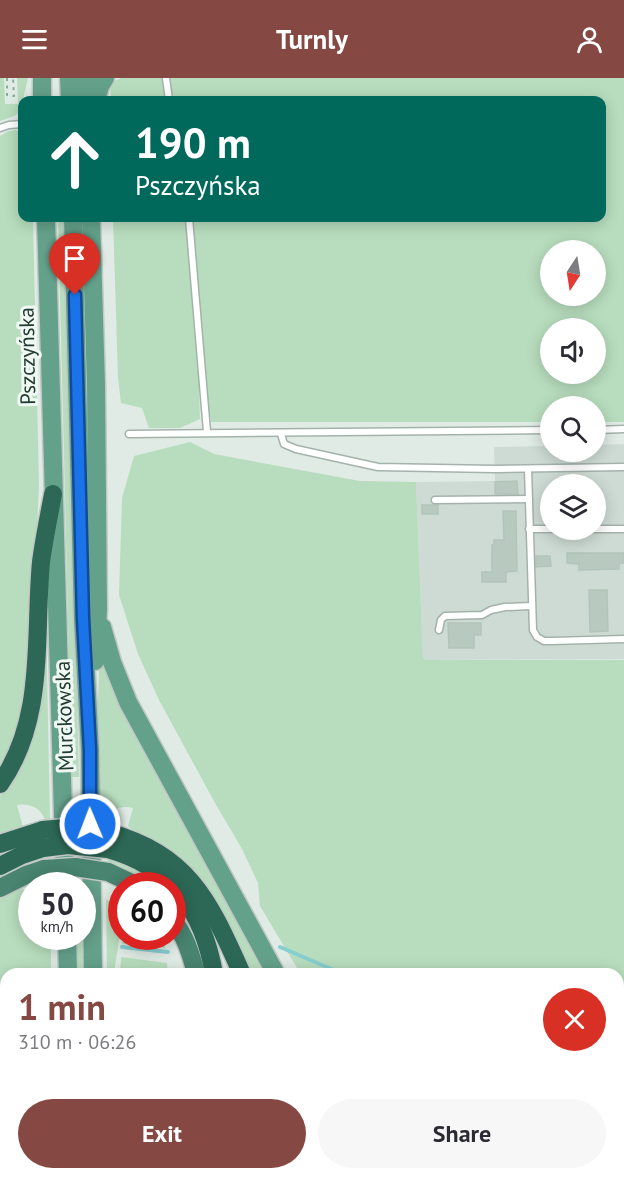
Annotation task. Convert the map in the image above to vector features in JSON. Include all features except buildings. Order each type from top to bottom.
[{"type":"highway","points":[[0,784],[23,737],[35,692],[42,561],[53,494]]},
{"type":"highway","points":[[0,844],[43,839],[75,827],[108,841],[124,854],[149,866],[182,895],[202,927],[213,968]]},
{"type":"highway","points":[[0,866],[22,855],[43,839]]},
{"type":"highway","points":[[108,841],[132,840],[156,851],[185,874],[207,900],[239,968]]},
{"type":"highway","points":[[0,888],[44,869],[75,867],[108,872]]},
{"type":"highway","points":[[186,942],[195,968]]},
{"type":"main road","points":[[42,78],[42,96]]},
{"type":"main road","points":[[69,78],[69,96]]},
{"type":"main road","points":[[86,78],[87,96]]},
{"type":"main road","points":[[97,96],[105,78]]},
{"type":"main road","name":"Pszczyńska","points":[[46,222],[53,494]]},
{"type":"main road","name":"Murckowska","points":[[73,222],[83,619],[90,750],[93,968]]},
{"type":"main road","points":[[90,750],[98,610],[96,385],[91,222]]},
{"type":"main road","name":"Murckowska","points":[[53,494],[65,872]]},
{"type":"main road","points":[[98,610],[112,662],[128,702],[273,968]]},
{"type":"main road","points":[[67,950],[68,968]]},
{"type":"lane","points":[[165,78],[168,96]]},
{"type":"lane","points":[[0,128],[18,124]]},
{"type":"lane","points":[[189,222],[207,432]]},
{"type":"lane","points":[[606,430],[624,429]]},
{"type":"lane","points":[[129,434],[540,430]]},
{"type":"lane","points":[[281,434],[284,444],[378,467],[528,469],[624,467]]},
{"type":"lane","points":[[528,469],[533,630],[537,637],[544,641],[624,639]]},
{"type":"lane","points":[[435,500],[529,499]]},
{"type":"lane","points":[[529,529],[624,530]]},
{"type":"lane","points":[[439,630],[441,620],[445,616],[482,615],[505,607],[531,606]]},
{"type":"path","points":[[7,78],[8,96],[14,96],[13,78]]},
{"type":"shaded area","points":[[624,444],[624,659],[426,660],[423,657],[416,482],[495,481],[494,447],[540,446],[540,462],[606,462],[606,445]]},
{"type":"green space","points":[[0,78],[4,78],[5,104],[18,104],[18,113],[0,121]]},
{"type":"green space","points":[[17,78],[28,78],[24,96],[18,96],[18,104]]},
{"type":"green space","points":[[121,78],[624,78],[624,422],[606,422],[606,396],[540,396],[540,422],[211,422],[204,378],[199,391],[200,419],[180,428],[149,428],[142,408],[121,403],[118,378],[113,222],[606,222],[606,96],[111,96],[110,83]]},
{"type":"green space","points":[[9,131],[18,131],[18,222],[33,222],[39,485],[32,644],[25,709],[0,774],[0,136]]},
{"type":"green space","points":[[58,222],[65,222],[79,777],[72,777]]},
{"type":"green space","points":[[190,442],[214,454],[360,481],[416,482],[423,657],[426,660],[624,660],[624,968],[297,968],[260,906],[258,883],[242,849],[159,700],[138,654],[119,595],[122,498],[134,456]]},
{"type":"green space","points":[[46,620],[50,820],[45,820],[41,812],[34,807],[17,805],[23,827],[0,839],[0,796],[9,783]]},
{"type":"green space","points":[[100,644],[264,968],[244,968],[186,897],[186,872],[166,872],[128,826],[133,808],[116,809],[106,822],[99,821],[97,729]]},
{"type":"green space","points":[[108,856],[125,861],[142,872],[128,872],[108,864]]},
{"type":"green space","points":[[15,888],[18,890],[18,950],[51,950],[51,968],[0,968],[0,898]]},
{"type":"green space","points":[[106,899],[108,901],[108,950],[118,950],[115,968],[107,968]]},
{"type":"green space","points":[[75,950],[82,950],[83,968],[75,968]]},
{"type":"green space","points":[[121,957],[167,963],[168,968],[120,968]]},
{"type":"waterway","points":[[280,947],[329,968]]},
{"type":"waterway","points":[[150,950],[168,952]]},
{"type":"route","points":[[75,295],[83,619],[90,750],[90,824]]}]
